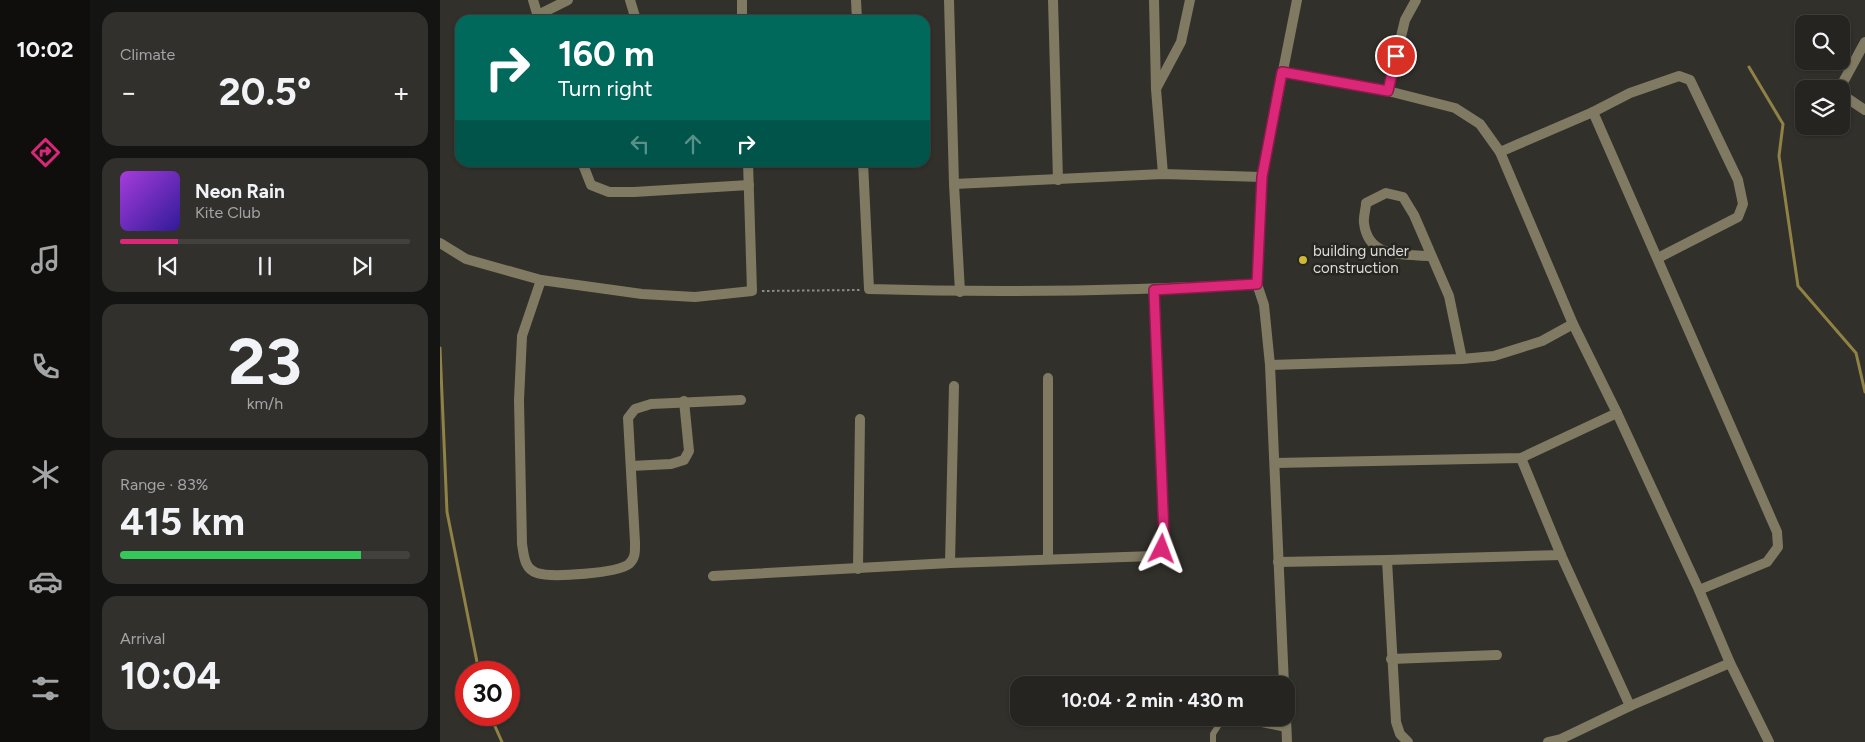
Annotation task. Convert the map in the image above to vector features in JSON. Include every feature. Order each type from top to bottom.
[{"type":"street","points":[[533,0],[537,15]]},
{"type":"street","points":[[543,15],[568,0]]},
{"type":"street","points":[[630,0],[634,15]]},
{"type":"street","points":[[742,0],[742,15]]},
{"type":"street","points":[[856,0],[857,15]]},
{"type":"street","points":[[949,0],[954,184],[960,292]]},
{"type":"street","points":[[1053,0],[1058,180]]},
{"type":"street","points":[[1154,0],[1156,89],[1162,174]]},
{"type":"street","points":[[1156,89],[1181,42],[1190,0]]},
{"type":"street","points":[[1284,676],[1270,365],[1264,305],[1257,284],[1262,177],[1297,0]]},
{"type":"street","points":[[1388,91],[1405,20],[1416,0]]},
{"type":"street","points":[[1865,42],[1841,86],[1844,96],[1865,110]]},
{"type":"street","points":[[1282,72],[1388,91],[1455,108],[1480,124],[1500,152],[1573,324],[1617,413],[1699,590],[1730,663],[1769,742]]},
{"type":"street","points":[[1500,152],[1593,112],[1630,93],[1679,76],[1690,80],[1738,180],[1743,204],[1738,218],[1658,258]]},
{"type":"street","points":[[1593,112],[1777,532],[1778,547],[1767,562],[1699,590]]},
{"type":"street","points":[[584,167],[590,185],[609,192],[749,184]]},
{"type":"street","points":[[440,244],[466,259],[542,280],[651,295],[695,297],[752,291],[748,167]]},
{"type":"street","points":[[863,167],[869,290],[960,292],[1154,290],[1257,284]]},
{"type":"street","points":[[954,184],[1162,174],[1262,177]]},
{"type":"street","points":[[1430,256],[1387,253],[1370,242],[1364,223],[1366,203],[1386,193],[1403,197],[1414,215],[1430,256],[1449,296],[1462,359]]},
{"type":"street","points":[[542,280],[522,336],[519,400],[522,544],[525,564],[536,573],[576,575],[610,571],[628,564],[635,555],[628,418],[635,409],[651,404],[740,400]]},
{"type":"street","points":[[713,576],[950,563],[1154,556],[1162,549],[1164,535],[1154,290]]},
{"type":"street","points":[[1270,365],[1462,359],[1494,356],[1542,341],[1573,324]]},
{"type":"street","points":[[1048,378],[1048,560]]},
{"type":"street","points":[[950,563],[954,386]]},
{"type":"street","points":[[631,466],[671,464],[684,460],[689,451],[684,402]]},
{"type":"street","points":[[1275,463],[1521,458],[1617,413]]},
{"type":"street","points":[[858,569],[860,419]]},
{"type":"street","points":[[1521,458],[1561,555],[1630,706]]},
{"type":"street","points":[[1278,562],[1561,555]]},
{"type":"street","points":[[1387,560],[1396,722],[1400,734],[1408,742]]},
{"type":"street","points":[[1391,659],[1497,655]]},
{"type":"street","points":[[1548,742],[1561,740],[1630,706],[1730,663]]},
{"type":"street","points":[[1286,729],[1287,742]]},
{"type":"lane","points":[[1213,742],[1213,734],[1217,726]]},
{"type":"lane","points":[[1272,726],[1286,729]]},
{"type":"path","points":[[752,291],[869,290]]},
{"type":"waterway","points":[[1749,67],[1783,124],[1779,156],[1798,286],[1856,353],[1865,392]]},
{"type":"waterway","points":[[440,348],[447,512],[477,661]]},
{"type":"waterway","points":[[495,726],[502,742]]},
{"type":"place","name":"building under construction","points":[[1303,260]]},
{"type":"route","points":[[1162,549],[1164,535],[1154,290],[1257,284],[1262,177],[1282,72],[1388,91],[1396,56]]}]
